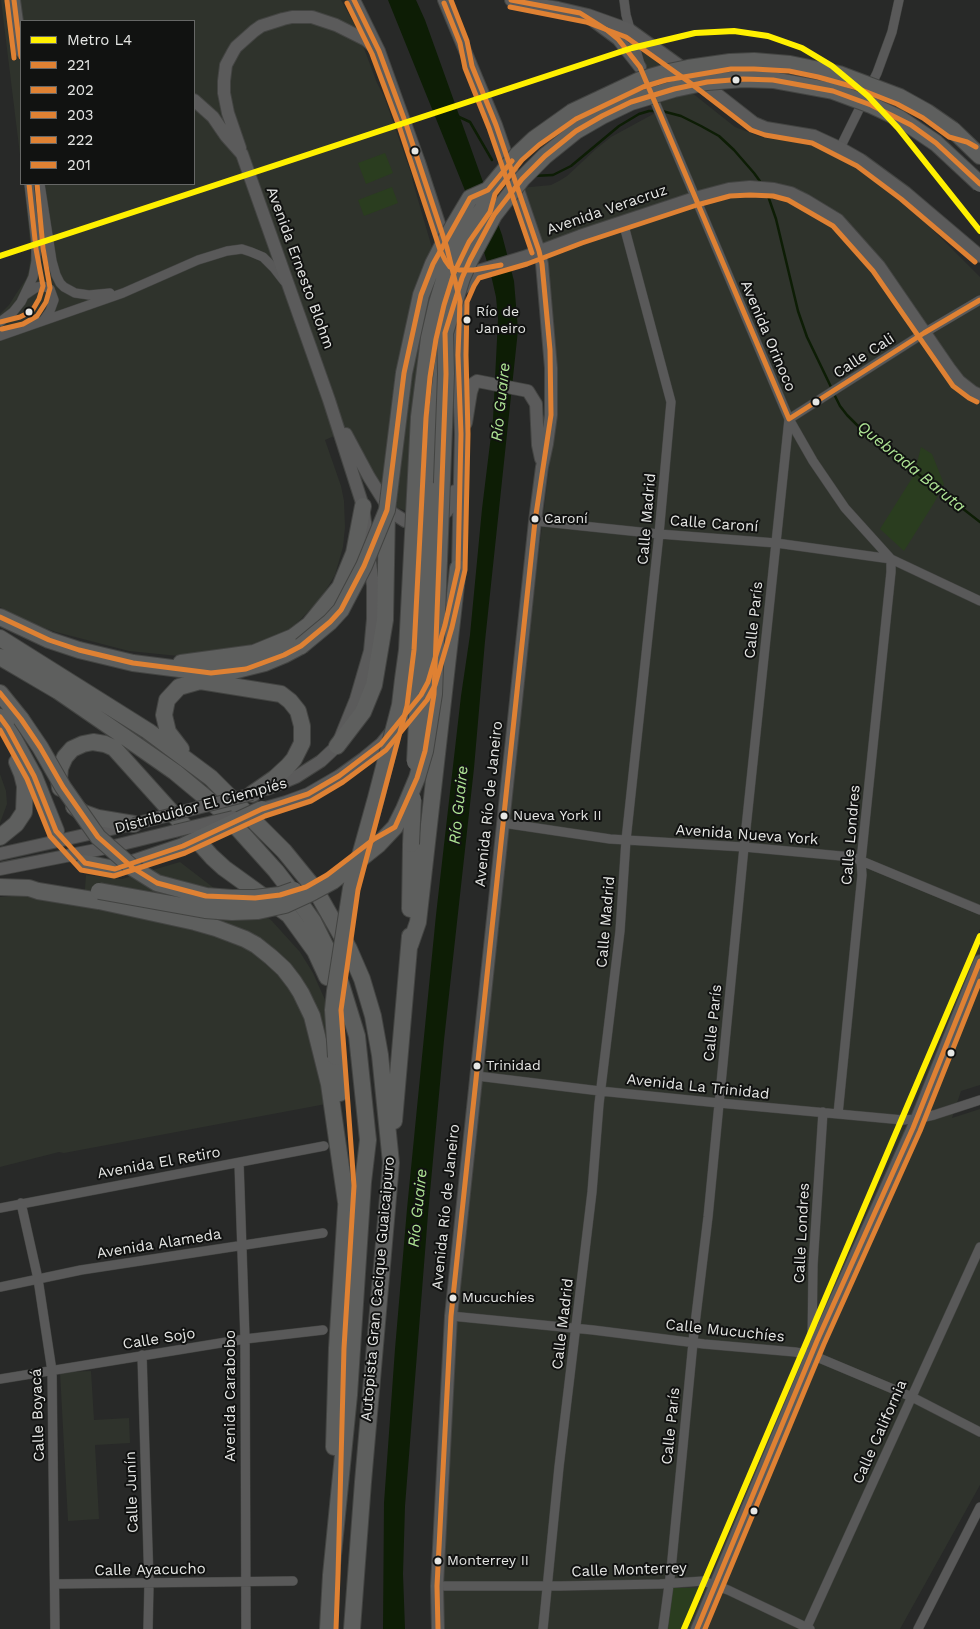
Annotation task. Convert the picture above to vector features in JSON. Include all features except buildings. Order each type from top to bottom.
[{"type":"highway","points":[[329,1059],[335,991],[351,888],[400,705],[407,650],[419,417],[427,347],[447,270],[462,238],[483,208],[488,190],[517,155],[534,139],[572,112],[640,80],[680,69],[730,62],[754,61],[790,64],[838,74],[900,98],[927,112],[953,130],[980,156]]},
{"type":"highway","points":[[390,1163],[410,945],[411,844],[434,373],[462,278],[494,215],[522,179],[545,156],[576,131],[602,116],[631,102],[674,89],[707,82],[743,79],[773,80],[833,91],[871,105],[911,125],[936,143],[980,184]]},
{"type":"highway","points":[[953,130],[970,135],[980,141]]},
{"type":"highway","points":[[338,746],[363,712],[374,684],[385,620],[387,510],[404,373],[421,295],[433,264],[470,198],[488,190]]},
{"type":"highway","points":[[29,888],[39,884],[98,891],[204,910],[258,911],[285,904],[311,893],[334,880],[378,845],[395,827],[417,778],[425,751],[434,694],[446,374],[445,333]]},
{"type":"highway","points":[[159,666],[254,653],[293,637],[309,625],[340,587],[354,552],[363,506]]},
{"type":"highway","points":[[0,617],[50,640],[79,650],[133,663],[211,673],[229,672],[265,663],[284,656],[301,646],[330,622],[341,610],[364,566],[387,510]]},
{"type":"highway","points":[[410,945],[418,922],[458,568]]},
{"type":"highway","name":"Autopista Gran Cacique Guaicaipuro","points":[[0,638],[148,731],[210,777],[270,836],[315,889],[349,949],[362,979],[373,1016],[384,1096],[390,1163],[352,1628]]},
{"type":"highway","name":"Autopista Gran Cacique Guaicaipuro","points":[[0,657],[58,691],[175,772],[222,811],[276,870],[313,921],[328,951],[344,993],[357,1036],[368,1140],[363,1182],[349,1394],[331,1575],[328,1629]]},
{"type":"highway","points":[[210,777],[180,749],[168,732],[164,713],[166,702],[172,693],[183,685],[200,681],[281,694],[290,701],[298,712],[302,726],[302,743],[288,766],[252,794]]},
{"type":"highway","points":[[0,692],[40,747],[63,787],[98,837],[133,868],[157,883],[206,896],[254,898],[280,895],[306,887],[374,839],[395,827]]},
{"type":"highway","points":[[0,717],[34,776],[56,831]]},
{"type":"highway","points":[[0,731],[11,749],[22,774],[25,800],[24,812],[16,824],[0,837]]},
{"type":"highway","points":[[134,824],[93,817],[76,809],[67,800],[60,787],[59,773],[63,761],[72,750],[83,744],[95,742],[105,744],[116,750],[212,857],[224,868],[289,915],[315,951],[341,1009],[348,1039],[353,1071],[363,1182]]},
{"type":"highway","points":[[85,863],[115,869],[179,838],[262,809]]},
{"type":"highway","points":[[0,886],[29,888],[99,901],[195,922],[234,934],[256,945],[284,969],[301,993],[329,1059],[346,1159],[346,1202],[336,1348],[331,1575]]},
{"type":"street","points":[[14,0],[20,44]]},
{"type":"street","points":[[331,405],[369,477],[391,512],[405,521],[427,522],[436,520],[447,511],[453,502],[460,454],[458,355],[460,301],[447,248],[419,162],[379,52],[354,0]]},
{"type":"street","name":"Avenida Río de Janeiro","points":[[438,1629],[437,1586],[451,1316],[535,521],[551,415],[551,368],[542,264],[539,250],[496,125],[444,0]]},
{"type":"street","points":[[451,0],[467,41],[472,66]]},
{"type":"street","name":"Avenida Orinoco","points":[[624,0],[640,67],[789,419],[813,461],[845,508],[890,559],[980,601]]},
{"type":"street","points":[[840,148],[877,73],[892,32],[899,0]]},
{"type":"street","points":[[513,1],[580,13],[630,30],[694,76],[754,123],[766,128],[814,136],[861,160],[906,193],[980,256]]},
{"type":"street","points":[[580,13],[618,39],[640,67]]},
{"type":"street","points":[[242,154],[228,113],[224,81],[226,65],[236,47],[254,31],[261,26],[283,19],[312,17],[353,33],[366,40],[379,52]]},
{"type":"street","name":"Avenida Ernesto Blohm","points":[[195,101],[213,117],[242,154],[331,405]]},
{"type":"street","points":[[0,322],[13,312],[25,295],[33,277],[36,261],[36,243],[29,185]]},
{"type":"street","points":[[40,185],[52,261],[60,283],[69,290],[80,294],[123,293]]},
{"type":"street","name":"Avenida Veracruz","points":[[539,250],[695,198],[729,189],[750,187],[791,193],[838,220],[879,266],[924,334],[959,380],[973,392],[980,395]]},
{"type":"street","name":"Calle Madrid","points":[[543,1629],[559,1467],[592,1192],[600,1091],[620,932],[626,840],[659,534],[671,402],[623,222]]},
{"type":"street","points":[[447,248],[454,261],[474,267],[524,257],[539,250]]},
{"type":"street","points":[[0,336],[123,293],[198,260],[227,251],[242,249],[262,257],[274,268],[290,290]]},
{"type":"street","points":[[474,267],[539,250]]},
{"type":"street","points":[[460,301],[474,267]]},
{"type":"street","points":[[25,295],[37,287],[43,286],[50,289],[54,300],[42,321]]},
{"type":"street","name":"Calle Cali","points":[[789,419],[980,300]]},
{"type":"street","points":[[461,434],[467,420],[470,392],[474,383],[478,380],[528,391],[536,404],[538,445],[542,467]]},
{"type":"street","name":"Distribuidor El Ciempiés","points":[[0,854],[134,824],[252,794],[296,777],[321,761],[338,746],[356,699],[370,651],[373,619],[373,586],[363,506],[331,405]]},
{"type":"street","name":"Calle París","points":[[663,1629],[708,1218],[744,847],[789,419]]},
{"type":"street","name":"Distribuidor El Ciempiés","points":[[262,809],[308,794],[339,776],[381,744],[421,695],[428,682],[458,568],[460,454]]},
{"type":"street","name":"Calle Caroní","points":[[535,521],[659,534],[776,543],[890,559]]},
{"type":"street","name":"Calle Londres","points":[[838,1114],[862,875],[861,861],[890,581],[890,559]]},
{"type":"street","name":"Avenida Nueva York","points":[[503,824],[610,839],[744,847],[852,857],[980,910]]},
{"type":"street","name":"Distribuidor El Ciempiés","points":[[0,869],[106,848],[179,838]]},
{"type":"street","points":[[697,1629],[812,1355],[916,1119],[980,961]]},
{"type":"street","name":"Avenida La Trinidad","points":[[477,1076],[719,1104],[903,1120],[934,1115],[980,1100]]},
{"type":"street","name":"Calle Londres","points":[[812,1355],[813,1265],[823,1112]]},
{"type":"street","name":"Avenida El Retiro","points":[[0,1208],[324,1146]]},
{"type":"street","name":"Avenida Carabobo","points":[[239,1162],[245,1339],[246,1629]]},
{"type":"street","name":"Calle Boyacá","points":[[21,1203],[38,1279],[52,1371],[56,1629]]},
{"type":"street","name":"Avenida Alameda","points":[[0,1287],[81,1270],[323,1233]]},
{"type":"street","name":"Calle California","points":[[808,1628],[980,1247]]},
{"type":"street","name":"Calle Mucuchíes","points":[[451,1316],[812,1355],[912,1397],[980,1432]]},
{"type":"street","name":"Calle Sojo","points":[[0,1379],[245,1339],[323,1330]]},
{"type":"street","name":"Calle Junín","points":[[142,1355],[149,1584],[148,1629]]},
{"type":"street","points":[[918,1629],[980,1507]]},
{"type":"street","name":"Calle Monterrey","points":[[437,1586],[548,1586],[702,1581],[716,1584],[808,1628]]},
{"type":"street","name":"Calle Ayacucho","points":[[55,1584],[292,1582]]},
{"type":"shaded area","points":[[1,0],[341,0],[356,27],[377,83],[384,96],[412,176],[432,248],[422,368],[406,511],[388,504],[343,432],[325,440],[341,486],[344,501],[345,527],[343,547],[335,575],[321,598],[287,631],[259,644],[188,657],[129,651],[56,632],[25,621],[0,607],[0,314],[9,305],[26,279],[29,269],[31,252],[24,185],[195,185],[195,20],[20,20],[20,155]]},
{"type":"shaded area","points":[[638,46],[735,127],[761,137],[826,149],[886,188],[908,205],[980,277],[980,1085],[961,1091],[952,1118],[980,1109],[980,1485],[900,1629],[441,1629],[451,1349],[521,700],[557,402],[558,374],[552,320],[520,188],[551,185],[559,181],[611,137],[657,112]]},
{"type":"shaded area","points":[[385,153],[393,173],[366,184],[358,163]]},
{"type":"shaded area","points":[[392,187],[398,203],[364,216],[358,200]]},
{"type":"shaded area","points":[[921,447],[932,454],[944,484],[904,551],[880,529],[914,475]]},
{"type":"shaded area","points":[[0,774],[6,791],[7,804],[0,823]]},
{"type":"shaded area","points":[[180,862],[223,895],[265,915],[300,952],[313,973],[326,1002],[338,1047],[342,1101],[64,1153],[59,1152],[0,1167],[0,897],[24,895],[84,902],[86,875],[122,879]]},
{"type":"shaded area","points":[[91,1371],[94,1420],[129,1418],[130,1443],[95,1445],[99,1519],[68,1521],[60,1372]]},
{"type":"shaded area","points":[[672,1588],[705,1588],[688,1629],[668,1629]]},
{"type":"water","name":"Río Guaire","points":[[388,0],[416,0],[425,20],[502,235],[514,281],[518,330],[485,641],[474,768],[444,1040],[428,1214],[405,1506],[403,1574],[405,1629],[383,1629],[384,1503],[407,1209],[436,915],[461,696],[470,635],[493,419],[498,319],[491,275],[466,193]]},
{"type":"waterway","name":"Quebrada Baruta","points":[[533,176],[553,175],[571,166],[619,126],[639,114],[657,111]]},
{"type":"waterway","name":"Quebrada Baruta","points":[[662,111],[681,116],[719,136],[734,150],[762,184]]},
{"type":"waterway","points":[[457,116],[470,122],[492,160]]},
{"type":"waterway","name":"Quebrada Baruta","points":[[767,193],[776,219],[798,311],[807,337],[832,389]]},
{"type":"waterway","name":"Quebrada Baruta","points":[[834,394],[847,415],[863,431],[980,522]]},
{"type":"metro line","name":"L4","points":[[0,256],[632,48],[695,33],[734,31],[768,36],[802,48],[832,66],[868,96],[898,128],[980,231]]},
{"type":"metro line","name":"L4","points":[[684,1629],[980,936]]},
{"type":"transit line","name":"201","points":[[14,0],[20,49]]},
{"type":"transit line","name":"201","points":[[0,717],[34,776],[56,831],[85,863],[115,869],[183,846],[262,809],[308,794],[339,776],[381,744],[421,695],[428,682],[445,625],[458,568],[461,434],[458,355],[460,301],[447,248],[406,124],[379,51],[354,0]]},
{"type":"transit line","name":"221","points":[[438,1629],[437,1586],[451,1316],[535,521],[551,415],[550,350],[542,264],[539,251],[496,125],[472,66],[467,41],[451,0]]},
{"type":"transit line","name":"221","points":[[511,0],[580,13],[618,39],[640,67],[789,419],[924,333],[980,300]]},
{"type":"transit line","name":"203","points":[[7,1],[14,58]]},
{"type":"transit line","name":"203","points":[[347,3],[372,54],[445,260],[450,267],[459,270],[474,270],[501,265]]},
{"type":"transit line","name":"203","points":[[444,3],[460,43],[465,68],[489,128],[532,253]]},
{"type":"transit line","name":"203","points":[[510,7],[586,22],[626,37],[689,82],[751,130],[765,135],[812,143],[857,166],[901,199],[975,262]]},
{"type":"transit line","name":"222","points":[[336,1629],[344,1348],[354,1186],[341,1010],[358,890],[407,706],[414,650],[426,418],[430,377],[436,339],[454,273],[469,242],[490,212],[495,194],[522,160],[539,145],[576,119],[643,87],[666,80],[731,69],[789,71],[818,77],[854,87],[897,104],[923,118],[949,137],[967,142],[976,147]]},
{"type":"transit line","name":"202","points":[[0,693],[21,719],[63,787],[98,837],[133,868],[157,883],[206,896],[255,898],[280,895],[306,887],[327,875],[374,839],[395,827],[417,778],[425,751],[434,694],[446,374],[445,333],[462,278],[470,260],[494,215],[522,179],[545,156],[576,131],[631,102],[674,89],[707,82],[743,79],[773,80],[833,91],[871,105],[911,125],[936,143],[980,184]]},
{"type":"transit line","name":"202","points":[[0,617],[49,640],[79,650],[133,663],[211,673],[246,669],[284,655],[301,646],[330,622],[341,610],[364,566],[387,510],[404,373],[421,295],[433,264],[470,198],[488,190],[512,161]]},
{"type":"transit line","name":"201","points":[[0,322],[20,317],[32,311],[39,299],[43,286],[36,249],[29,185]]},
{"type":"transit line","name":"203","points":[[2,329],[23,324],[37,316],[46,302],[50,288],[43,248],[37,185]]},
{"type":"transit line","name":"203","points":[[0,730],[27,779],[50,836],[81,870],[114,876],[185,853],[265,816],[311,801],[343,782],[386,750],[427,700],[435,685],[452,627],[465,570],[468,434],[467,302],[479,278],[527,264],[582,243],[730,196],[773,196],[788,200],[833,226],[873,271],[953,386],[977,402]]},
{"type":"transit line","name":"221","points":[[697,1629],[817,1341],[913,1128],[980,961]]},
{"type":"transit line","name":"222","points":[[705,1629],[824,1344],[920,1131],[980,981]]},
{"type":"place","name":"Río de Janeiro","points":[[467,320]]},
{"type":"place","name":"Caroní","points":[[535,519]]},
{"type":"place","name":"Nueva York II","points":[[504,816]]},
{"type":"place","name":"Trinidad","points":[[477,1066]]},
{"type":"place","name":"Mucuchíes","points":[[453,1298]]},
{"type":"place","name":"Monterrey II","points":[[438,1561]]}]
